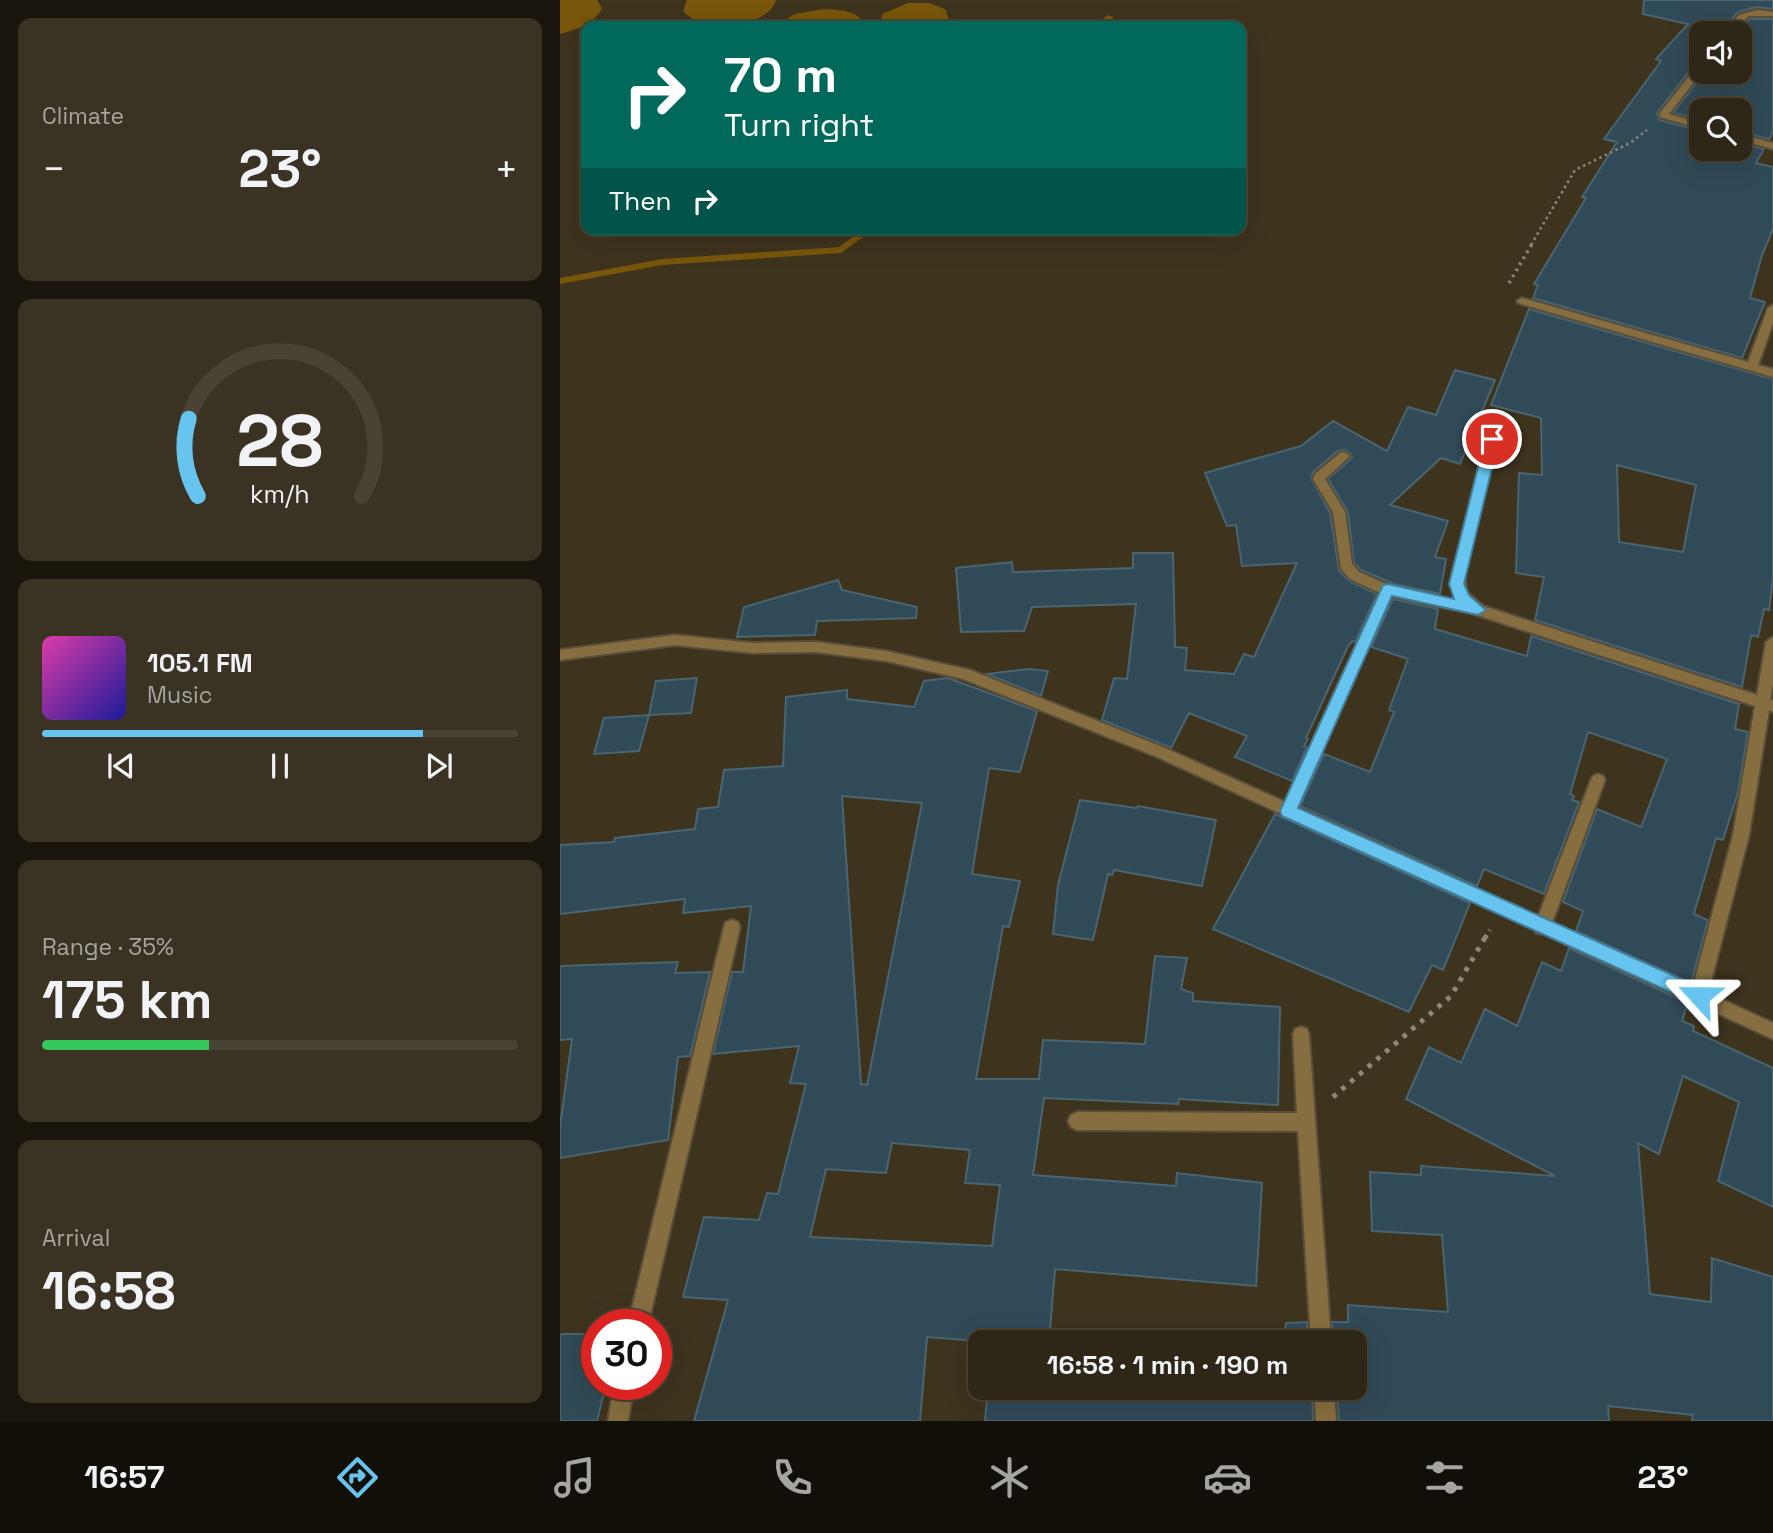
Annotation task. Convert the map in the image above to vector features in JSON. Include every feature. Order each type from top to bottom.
[{"type":"street","points":[[1736,21],[1742,14],[1753,11],[1773,14]]},
{"type":"street","points":[[1689,82],[1663,116],[1689,123]]},
{"type":"street","points":[[1752,140],[1773,146]]},
{"type":"street","points":[[1522,301],[1773,373]]},
{"type":"street","points":[[1752,368],[1773,308]]},
{"type":"street","points":[[1478,610],[1458,593],[1457,584],[1492,439]]},
{"type":"street","points":[[1344,456],[1321,474],[1321,486],[1339,513],[1346,566],[1350,572],[1367,583],[1478,610],[1767,704]]},
{"type":"street","points":[[1288,811],[1388,589]]},
{"type":"street","points":[[560,655],[675,640],[753,648],[816,647],[886,656],[965,674],[1160,752],[1502,910],[1773,1031]]},
{"type":"street","points":[[1699,996],[1741,835],[1767,704],[1773,642]]},
{"type":"street","points":[[1542,928],[1598,780]]},
{"type":"street","points":[[642,1309],[732,927]]},
{"type":"street","points":[[1301,1035],[1320,1330]]},
{"type":"street","points":[[1077,1121],[1307,1122]]},
{"type":"street","points":[[618,1421],[621,1400]]},
{"type":"street","points":[[1325,1400],[1326,1421]]},
{"type":"path","points":[[1522,301],[1511,290],[1508,280],[1575,170],[1591,159],[1616,152],[1640,137],[1663,116]]},
{"type":"path","points":[[1307,1122],[1362,1070],[1451,996],[1502,910]]},
{"type":"shaded area","points":[[560,0],[597,0],[602,8],[594,19],[581,21],[581,27],[560,34]]},
{"type":"shaded area","points":[[687,0],[776,0],[770,10],[750,21],[699,21],[683,11]]},
{"type":"shaded area","points":[[908,3],[929,3],[945,9],[949,19],[881,21],[882,14]]},
{"type":"shaded area","points":[[824,9],[854,14],[863,21],[783,21],[795,14]]},
{"type":"building","points":[[1644,0],[1773,0],[1773,9],[1756,7],[1738,12],[1730,21],[1689,21],[1689,72],[1657,113],[1659,120],[1689,128],[1689,161],[1752,161],[1752,146],[1764,149],[1756,163],[1773,167],[1773,229],[1762,255],[1750,298],[1765,302],[1742,358],[1533,298],[1538,285],[1534,284],[1586,198],[1582,197],[1617,142],[1604,139],[1661,61],[1656,59],[1688,24],[1643,14]]},
{"type":"building","points":[[1773,19],[1773,132],[1769,139],[1752,135],[1752,98],[1689,98],[1689,117],[1673,113],[1696,84],[1752,84],[1752,21],[1748,21]]},
{"type":"building","points":[[1529,309],[1773,379],[1773,578],[1769,610],[1764,609],[1758,637],[1751,635],[1742,687],[1535,620],[1544,577],[1516,573],[1519,473],[1542,475],[1541,418],[1491,405]],"holes":[[[1617,465],[1696,485],[1683,552],[1619,542]]]},
{"type":"building","points":[[1455,370],[1495,380],[1460,464],[1441,458],[1390,505],[1448,521],[1435,557],[1446,559],[1440,594],[1394,584],[1361,570],[1354,563],[1348,512],[1328,479],[1352,458],[1351,454],[1345,450],[1338,451],[1313,472],[1311,478],[1330,513],[1339,571],[1349,581],[1377,594],[1355,642],[1352,641],[1347,648],[1306,738],[1308,739],[1304,746],[1307,747],[1292,781],[1235,757],[1247,736],[1189,713],[1171,748],[1102,720],[1114,678],[1127,679],[1136,604],[1032,607],[1024,631],[961,632],[956,568],[1012,562],[1013,572],[1133,568],[1133,553],[1173,553],[1175,647],[1187,648],[1185,670],[1234,674],[1244,654],[1254,657],[1297,563],[1242,566],[1236,525],[1227,526],[1205,473],[1301,446],[1333,421],[1387,451],[1408,407],[1436,415]]},
{"type":"building","points":[[838,580],[842,590],[917,607],[916,618],[817,621],[815,635],[737,637],[744,607]]},
{"type":"building","points":[[1393,599],[1438,609],[1435,629],[1527,656],[1531,636],[1739,704],[1735,729],[1748,732],[1738,792],[1723,840],[1716,838],[1694,914],[1708,920],[1691,983],[1576,931],[1583,911],[1563,902],[1597,809],[1641,827],[1667,759],[1588,732],[1570,794],[1574,796],[1572,800],[1579,802],[1544,894],[1484,869],[1477,886],[1300,806],[1324,754],[1370,772],[1394,712],[1389,710],[1408,659],[1371,647]]},
{"type":"building","points":[[1029,669],[1048,671],[1041,696],[987,674]]},
{"type":"building","points":[[697,678],[691,713],[649,715],[656,681]]},
{"type":"building","points":[[948,678],[1037,711],[1020,772],[989,768],[972,874],[1020,881],[1009,927],[1003,926],[976,1079],[1039,1079],[1043,1040],[1145,1044],[1155,956],[1187,958],[1181,989],[1193,993],[1193,1001],[1280,1007],[1278,1105],[1179,1099],[1178,1104],[1044,1098],[1033,1175],[1176,1186],[1177,1173],[1262,1183],[1256,1286],[1055,1269],[1050,1330],[968,1330],[968,1340],[927,1337],[920,1421],[694,1421],[728,1300],[683,1297],[704,1217],[759,1220],[767,1193],[778,1194],[806,1084],[790,1083],[799,1046],[713,1054],[732,972],[743,972],[751,906],[683,913],[685,899],[560,914],[560,845],[614,842],[615,838],[695,829],[698,809],[718,807],[724,770],[783,766],[786,697],[847,690],[847,699],[914,707],[924,681]],"holes":[[[842,796],[922,803],[867,1085],[861,1084]],[[892,1143],[970,1150],[965,1183],[1000,1185],[992,1246],[810,1237],[826,1169],[886,1173]]]},
{"type":"building","points":[[649,715],[639,751],[594,754],[604,718]]},
{"type":"building","points":[[1080,800],[1136,808],[1138,806],[1216,820],[1202,886],[1114,870],[1112,875],[1108,874],[1093,940],[1053,934],[1058,885]]},
{"type":"building","points":[[1275,814],[1470,903],[1443,970],[1432,965],[1409,1012],[1213,929]]},
{"type":"building","points":[[1569,948],[1688,1003],[1682,1021],[1694,1026],[1693,1031],[1773,1068],[1773,1207],[1718,1181],[1739,1102],[1683,1076],[1659,1154],[1638,1143],[1650,1294],[1711,1302],[1712,1258],[1773,1277],[1773,1421],[1692,1421],[1693,1415],[1608,1406],[1609,1421],[1339,1421],[1338,1400],[1367,1400],[1367,1330],[1332,1330],[1332,1322],[1348,1322],[1348,1305],[1448,1312],[1442,1235],[1372,1231],[1370,1172],[1421,1175],[1421,1166],[1555,1176],[1406,1099],[1429,1047],[1461,1063],[1485,1009],[1517,1026],[1542,962],[1561,971]]},
{"type":"building","points":[[678,962],[675,973],[710,972],[690,1056],[678,1057],[668,1140],[560,1158],[560,1126],[572,1039],[560,1040],[560,966]]},
{"type":"building","points":[[1307,1322],[1307,1330],[1285,1330],[1286,1323]]},
{"type":"building","points":[[560,1334],[581,1334],[581,1400],[602,1400],[597,1421],[560,1421]]},
{"type":"building","points":[[987,1400],[1312,1400],[1313,1421],[985,1421]]},
{"type":"waterway","points":[[1105,21],[1110,17]]},
{"type":"waterway","points":[[560,281],[662,262],[841,250],[862,235]]},
{"type":"route","points":[[1492,439],[1457,584],[1458,593],[1478,610],[1388,589],[1288,811],[1502,910],[1699,996]]}]
